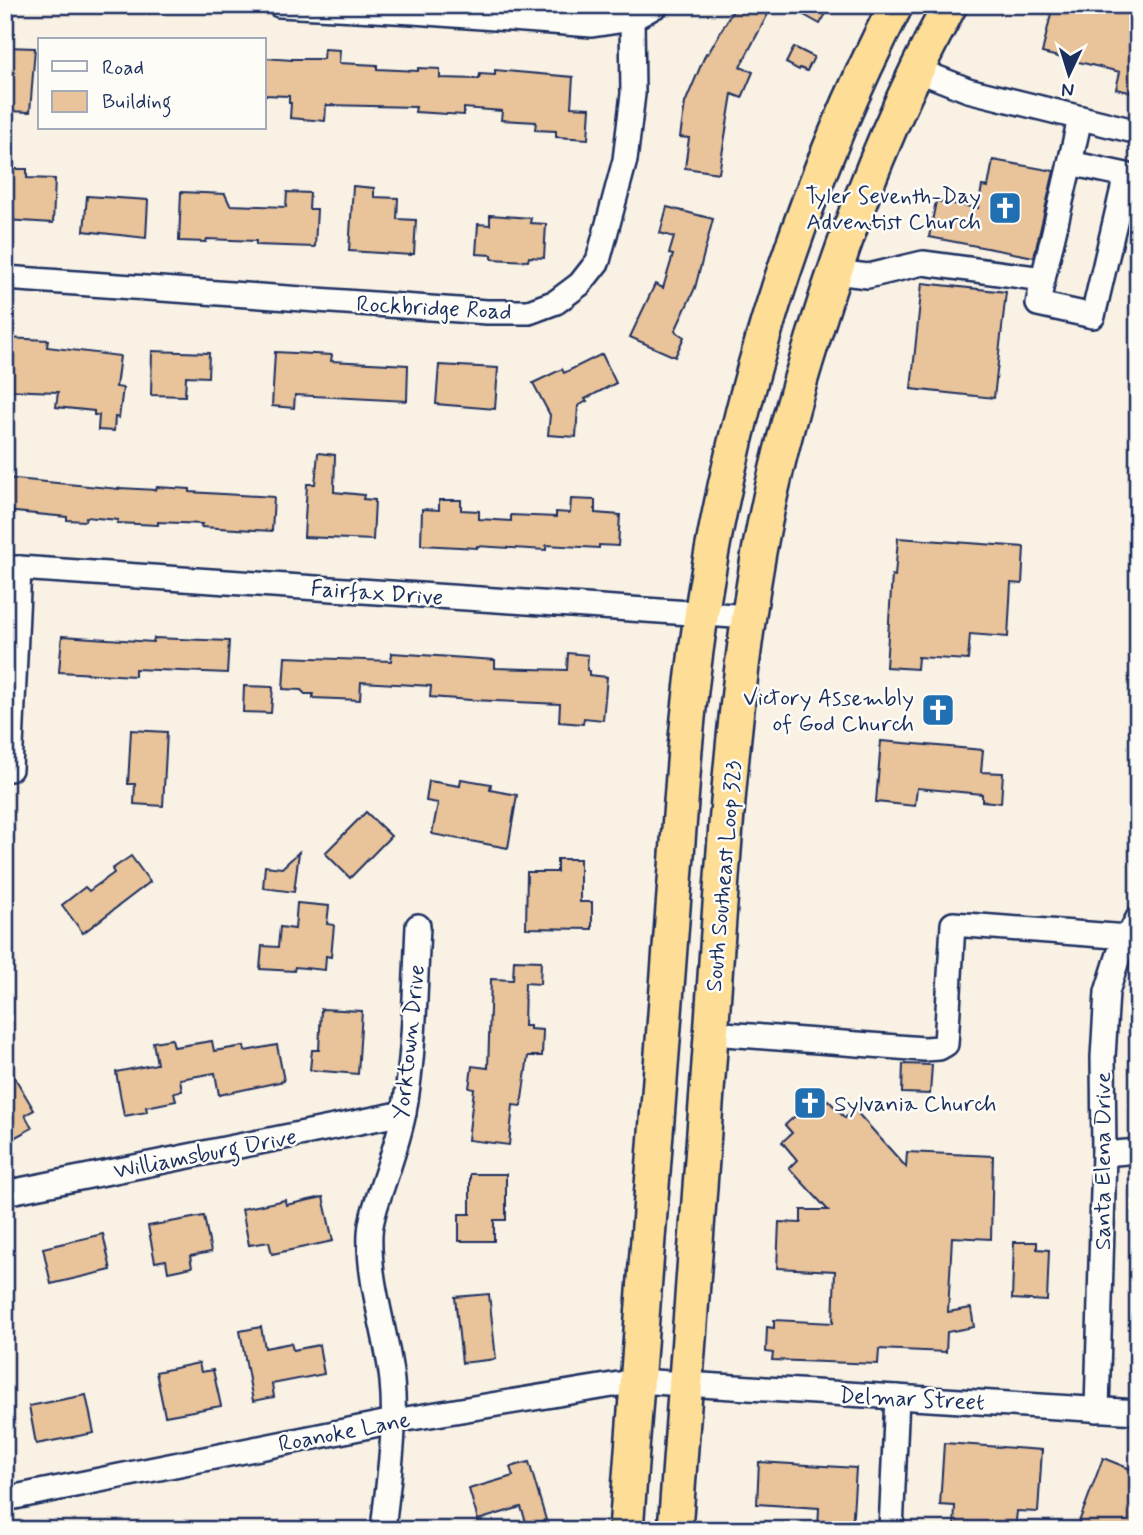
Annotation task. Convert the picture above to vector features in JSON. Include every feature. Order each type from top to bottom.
[{"type":"highway","name":"South Southeast Loop 323","points":[[626,1530],[685,750],[692,677],[713,544],[740,423],[773,306],[817,182],[870,56],[896,5]]},
{"type":"highway","name":"South Southeast Loop 323","points":[[675,1530],[726,815],[742,667],[760,549],[801,377],[834,272],[865,186],[894,118],[950,5]]},
{"type":"street","points":[[279,5],[413,9],[592,25],[632,19],[657,5]]},
{"type":"street","name":"Rockbridge Road","points":[[5,278],[487,312],[529,312],[556,302],[580,284],[598,261],[625,160],[633,94],[632,19]]},
{"type":"street","points":[[917,70],[968,90],[1138,132]]},
{"type":"street","points":[[1070,163],[1126,175],[1093,316],[1038,304],[1080,118]]},
{"type":"street","points":[[834,272],[868,276],[923,263],[1043,279]]},
{"type":"street","points":[[10,769],[12,568]]},
{"type":"street","name":"Fairfax Drive","points":[[12,568],[749,617]]},
{"type":"street","points":[[711,1033],[939,1048],[946,1044],[953,924],[1133,928]]},
{"type":"street","name":"Yorktown Drive","points":[[383,1530],[394,1420],[392,1381],[371,1270],[370,1233],[374,1208],[404,1113],[411,1052],[418,926]]},
{"type":"street","name":"Santa Elena Drive","points":[[1097,1410],[1104,1154],[1103,1057],[1107,992],[1119,954],[1133,928]]},
{"type":"street","name":"Williamsburg Drive","points":[[5,1193],[404,1113]]},
{"type":"street","points":[[1104,1154],[1138,1151]]},
{"type":"street","name":"Roanoke Lane","points":[[5,1499],[394,1420],[637,1381],[686,1385]]},
{"type":"street","name":"Delmar Street","points":[[686,1385],[1138,1412]]},
{"type":"street","points":[[891,1530],[897,1397]]},
{"type":"building","points":[[736,5],[751,5],[768,14],[740,67],[753,72],[742,98],[732,94],[719,173],[685,168],[689,138],[680,137],[685,103],[706,53],[708,54]]},
{"type":"building","points":[[786,5],[831,5],[820,24]]},
{"type":"building","points":[[1053,5],[1138,5],[1138,94],[1116,89],[1120,72],[1042,53]]},
{"type":"building","points":[[5,47],[35,48],[30,112],[7,111],[9,78],[5,78]]},
{"type":"building","points":[[794,47],[814,57],[807,71],[786,63]]},
{"type":"building","points":[[324,49],[340,50],[339,63],[377,65],[377,69],[440,69],[440,78],[479,79],[480,74],[495,75],[495,70],[573,77],[571,107],[590,108],[588,139],[556,137],[556,131],[535,130],[536,122],[501,120],[502,111],[464,108],[464,115],[415,112],[416,107],[326,105],[325,121],[290,118],[289,96],[266,95],[266,58],[323,59]]},
{"type":"building","points":[[993,160],[1054,171],[1034,257],[929,237],[936,201],[978,208],[982,186],[988,187]]},
{"type":"building","points":[[5,169],[27,169],[27,178],[55,179],[53,223],[5,220]]},
{"type":"building","points":[[353,186],[374,188],[374,197],[398,198],[397,219],[416,220],[414,254],[349,251]]},
{"type":"building","points":[[181,192],[225,194],[230,205],[286,207],[287,192],[310,193],[309,209],[317,209],[315,247],[256,245],[256,241],[179,241]]},
{"type":"building","points":[[87,196],[148,200],[146,238],[84,231]]},
{"type":"building","points":[[667,207],[713,219],[695,288],[675,331],[684,337],[675,357],[630,337],[655,284],[663,288],[673,255],[669,254],[674,237],[660,233]]},
{"type":"building","points":[[490,215],[531,218],[530,223],[546,224],[544,258],[529,257],[528,261],[492,259],[492,255],[476,254],[478,224],[490,225]]},
{"type":"building","points":[[922,283],[1006,292],[994,398],[911,389]]},
{"type":"building","points":[[5,338],[48,340],[47,347],[120,356],[116,387],[123,388],[119,418],[115,417],[114,431],[98,430],[99,415],[94,415],[94,411],[56,407],[58,392],[5,390]]},
{"type":"building","points":[[152,351],[209,353],[208,377],[186,376],[185,396],[151,395]]},
{"type":"building","points":[[275,352],[332,355],[331,361],[408,365],[407,401],[295,395],[294,408],[272,406]]},
{"type":"building","points":[[602,354],[616,383],[585,399],[587,401],[578,406],[576,437],[548,435],[550,415],[533,383],[562,369],[564,373]]},
{"type":"building","points":[[439,365],[498,368],[495,409],[436,404]]},
{"type":"building","points":[[318,453],[335,455],[334,492],[364,495],[363,499],[375,500],[373,540],[304,537],[307,484],[315,484]]},
{"type":"building","points":[[5,478],[119,489],[156,490],[157,487],[190,489],[190,492],[274,497],[272,531],[201,527],[202,524],[117,523],[118,520],[86,517],[85,521],[67,520],[67,517],[5,511]]},
{"type":"building","points":[[571,499],[595,500],[595,513],[620,515],[618,546],[599,545],[599,548],[546,545],[546,550],[421,545],[422,509],[439,510],[439,500],[461,500],[461,510],[479,511],[479,519],[511,521],[511,515],[556,517],[556,512],[570,513]]},
{"type":"building","points":[[898,538],[1024,547],[1022,584],[1011,583],[1008,637],[970,634],[968,660],[918,657],[917,669],[886,667],[892,575],[895,576]]},
{"type":"building","points":[[62,636],[153,642],[154,638],[229,641],[227,673],[135,669],[135,676],[59,672]]},
{"type":"building","points":[[392,653],[495,660],[495,668],[567,670],[568,653],[588,655],[589,675],[607,677],[603,720],[584,718],[583,724],[559,722],[560,704],[430,697],[431,686],[361,682],[360,700],[313,698],[313,694],[305,694],[301,690],[283,689],[285,657],[391,661]]},
{"type":"building","points":[[244,686],[273,687],[271,713],[243,712]]},
{"type":"building","points":[[131,730],[167,732],[163,806],[134,804],[135,784],[128,784]]},
{"type":"building","points":[[881,741],[983,750],[981,772],[1003,773],[1001,803],[982,801],[982,794],[917,788],[915,806],[876,802]]},
{"type":"building","points":[[461,779],[491,784],[490,790],[517,795],[508,848],[432,834],[438,803],[426,801],[429,781],[460,786]]},
{"type":"building","points":[[366,812],[391,836],[350,878],[325,853]]},
{"type":"building","points":[[299,852],[294,892],[263,888],[265,866],[282,868]]},
{"type":"building","points":[[131,856],[150,882],[83,933],[62,905],[85,887],[89,891],[114,873],[112,869]]},
{"type":"building","points":[[557,859],[580,859],[580,902],[592,902],[592,929],[526,928],[527,872],[557,872]]},
{"type":"building","points":[[297,903],[329,906],[327,924],[334,925],[331,957],[326,956],[325,970],[295,967],[294,971],[260,969],[262,946],[278,947],[280,927],[295,929]]},
{"type":"building","points":[[514,960],[541,961],[540,984],[525,983],[524,1026],[543,1030],[542,1056],[528,1056],[521,1106],[513,1105],[509,1145],[468,1140],[474,1089],[469,1088],[472,1066],[488,1068],[491,979],[513,980]]},
{"type":"building","points":[[321,1009],[362,1011],[358,1074],[310,1070],[312,1050],[319,1050]]},
{"type":"building","points":[[172,1039],[174,1047],[212,1041],[214,1051],[244,1046],[245,1051],[277,1045],[284,1081],[219,1095],[215,1073],[180,1079],[182,1091],[174,1092],[176,1101],[146,1107],[147,1112],[124,1116],[116,1072],[157,1064],[153,1042]]},
{"type":"building","points":[[5,1061],[34,1110],[25,1115],[32,1128],[12,1139],[5,1128]]},
{"type":"building","points":[[903,1064],[932,1065],[930,1094],[902,1093]]},
{"type":"building","points":[[828,1100],[845,1118],[854,1109],[906,1167],[907,1152],[993,1156],[991,1239],[952,1237],[948,1312],[971,1308],[974,1327],[947,1332],[946,1352],[879,1349],[878,1364],[772,1360],[773,1353],[766,1352],[767,1327],[774,1328],[774,1320],[833,1323],[835,1271],[777,1268],[779,1222],[801,1223],[801,1210],[828,1210],[789,1168],[797,1160],[782,1142],[792,1133],[785,1125],[811,1102],[818,1110]]},
{"type":"building","points":[[470,1174],[506,1174],[506,1220],[494,1220],[494,1241],[459,1241],[459,1214],[470,1214]]},
{"type":"building","points":[[323,1197],[333,1241],[272,1254],[269,1242],[249,1245],[242,1209],[285,1200],[286,1205]]},
{"type":"building","points":[[204,1216],[211,1252],[190,1256],[192,1267],[168,1272],[166,1260],[155,1262],[148,1226]]},
{"type":"building","points":[[103,1234],[111,1270],[51,1284],[43,1248]]},
{"type":"building","points":[[1014,1242],[1037,1242],[1037,1249],[1049,1250],[1047,1301],[1012,1299]]},
{"type":"building","points":[[489,1294],[496,1359],[462,1363],[455,1297]]},
{"type":"building","points":[[261,1327],[265,1348],[291,1343],[293,1350],[319,1345],[324,1374],[272,1384],[274,1397],[253,1401],[240,1331]]},
{"type":"building","points":[[199,1363],[201,1372],[213,1370],[221,1406],[165,1416],[156,1372]]},
{"type":"building","points":[[86,1395],[94,1433],[36,1444],[29,1406]]},
{"type":"building","points":[[944,1443],[1042,1450],[1038,1512],[1017,1511],[1015,1530],[954,1530],[955,1506],[940,1505]]},
{"type":"building","points":[[1103,1458],[1138,1472],[1138,1530],[1076,1530]]},
{"type":"building","points":[[529,1462],[546,1520],[527,1525],[521,1507],[478,1520],[469,1489],[513,1476],[510,1467]]},
{"type":"building","points":[[759,1462],[856,1468],[852,1530],[818,1530],[819,1508],[757,1504]]},
{"type":"place","name":"Tyler Seventh-Day Adventist Church","points":[[1005,208]]},
{"type":"place","name":"Victory Assembly of God Church","points":[[938,710]]},
{"type":"place","name":"Sylvania Church","points":[[810,1103]]}]
